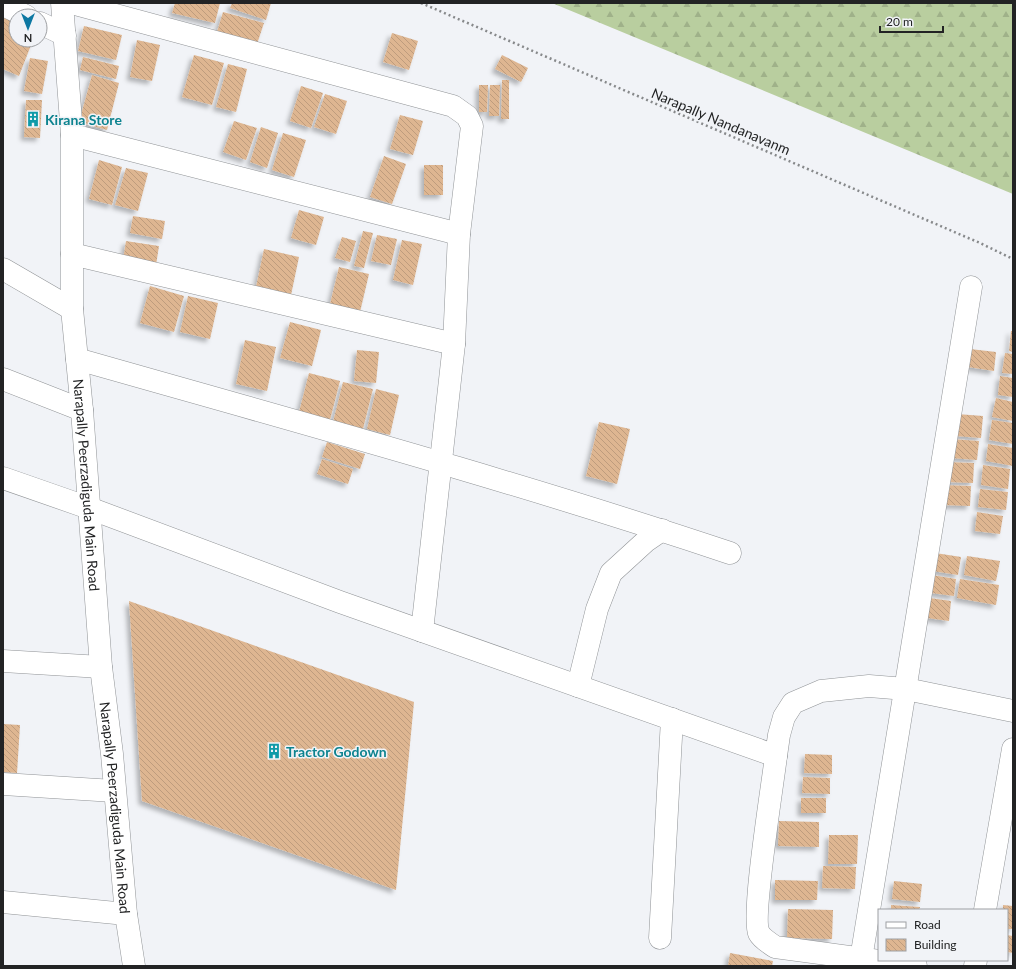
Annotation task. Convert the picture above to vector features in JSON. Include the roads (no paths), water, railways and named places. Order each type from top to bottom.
[{"type":"street","name":"Narapally Peerzadiguda Main Road","points":[[62,3],[72,135],[72,309],[82,410],[101,667],[112,754],[114,791],[126,914],[134,966]]},
{"type":"street","points":[[72,3],[453,106],[467,116],[472,126],[459,234],[454,344],[422,631]]},
{"type":"street","points":[[48,27],[64,35]]},
{"type":"street","points":[[72,135],[459,234]]},
{"type":"street","points":[[72,254],[454,344]]},
{"type":"street","points":[[3,269],[72,309]]},
{"type":"street","points":[[861,959],[971,287]]},
{"type":"street","points":[[77,359],[441,464],[662,530],[730,553]]},
{"type":"street","points":[[3,379],[82,410]]},
{"type":"street","points":[[3,478],[89,508],[333,599],[776,756]]},
{"type":"street","points":[[578,686],[597,609],[611,574],[646,541],[662,530]]},
{"type":"street","points":[[3,661],[101,667]]},
{"type":"street","points":[[916,966],[861,959],[794,958],[768,942],[758,932],[758,896],[776,756],[784,717],[792,703],[821,691],[869,686],[906,689],[1013,711]]},
{"type":"street","points":[[660,938],[672,719]]},
{"type":"street","points":[[985,909],[1013,749]]},
{"type":"street","points":[[3,784],[114,791]]},
{"type":"street","points":[[3,902],[126,914]]},
{"type":"place","name":"Kirana Store","points":[[33,119]]},
{"type":"place","name":"Tractor Godown","points":[[274,751]]}]
